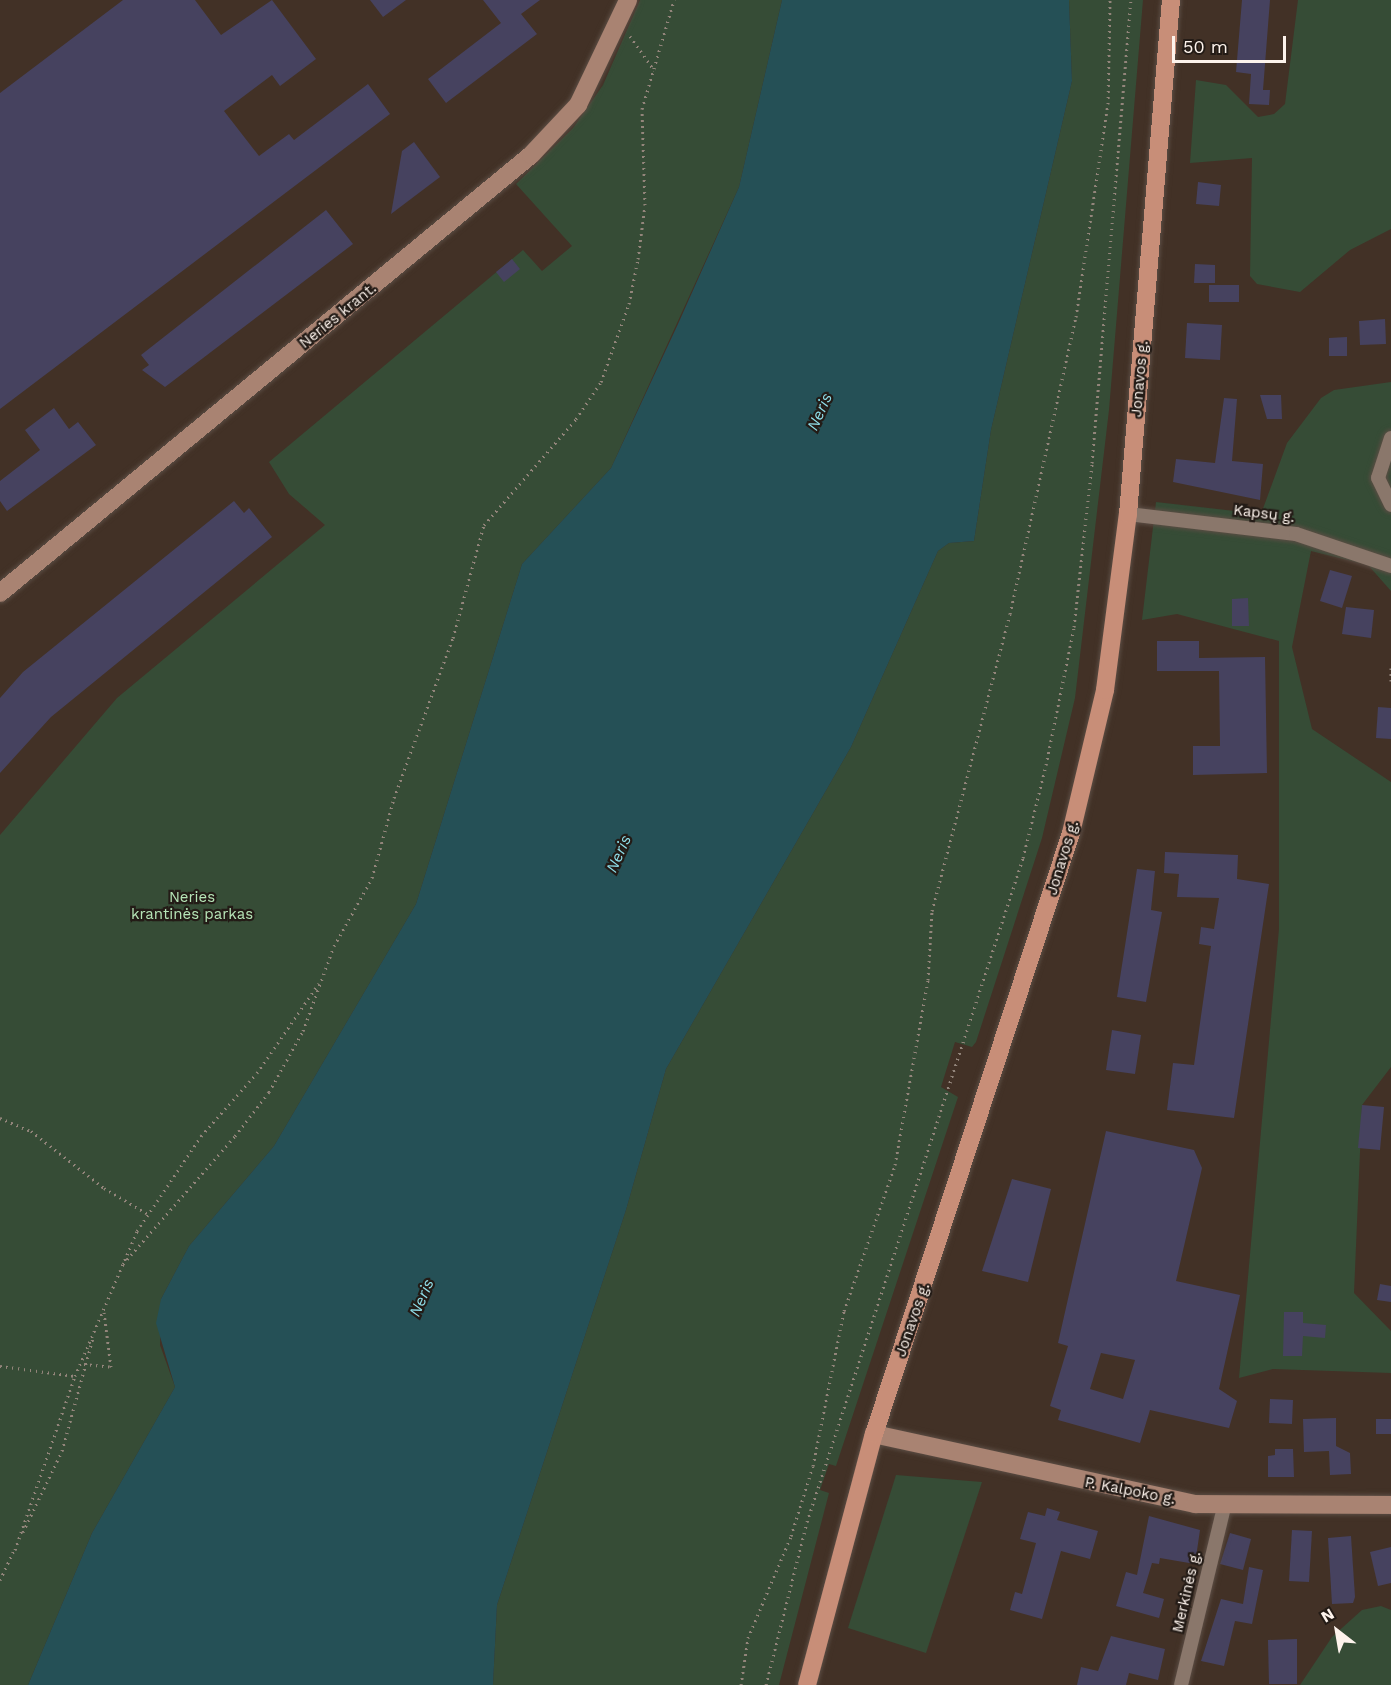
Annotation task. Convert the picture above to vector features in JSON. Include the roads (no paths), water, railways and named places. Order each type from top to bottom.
[{"type":"main road","name":"Neries krant.","points":[[0,593],[531,155],[578,105],[628,0]]},
{"type":"main road","name":"Jonavos g.","points":[[807,1685],[874,1434],[1071,833],[1105,690],[1128,514],[1171,0]]},
{"type":"main road","name":"P. Kalpoko g.","points":[[874,1434],[1224,1507],[1391,1505]]},
{"type":"street","points":[[1391,438],[1378,478],[1391,505]]},
{"type":"street","name":"Kapsų g.","points":[[1128,514],[1296,534],[1391,566]]},
{"type":"street","name":"Merkinės g.","points":[[1181,1685],[1224,1507]]},
{"type":"water","name":"Neris","points":[[782,0],[1069,0],[1072,81],[991,430],[974,541],[949,543],[938,551],[851,747],[666,1069],[626,1210],[497,1605],[493,1685],[28,1685],[92,1533],[175,1387],[156,1323],[161,1299],[189,1246],[274,1146],[416,904],[522,564],[611,468],[678,324],[739,187]]},
{"type":"park label","name":"Neries krantinės parkas","points":[[192,906]]}]
